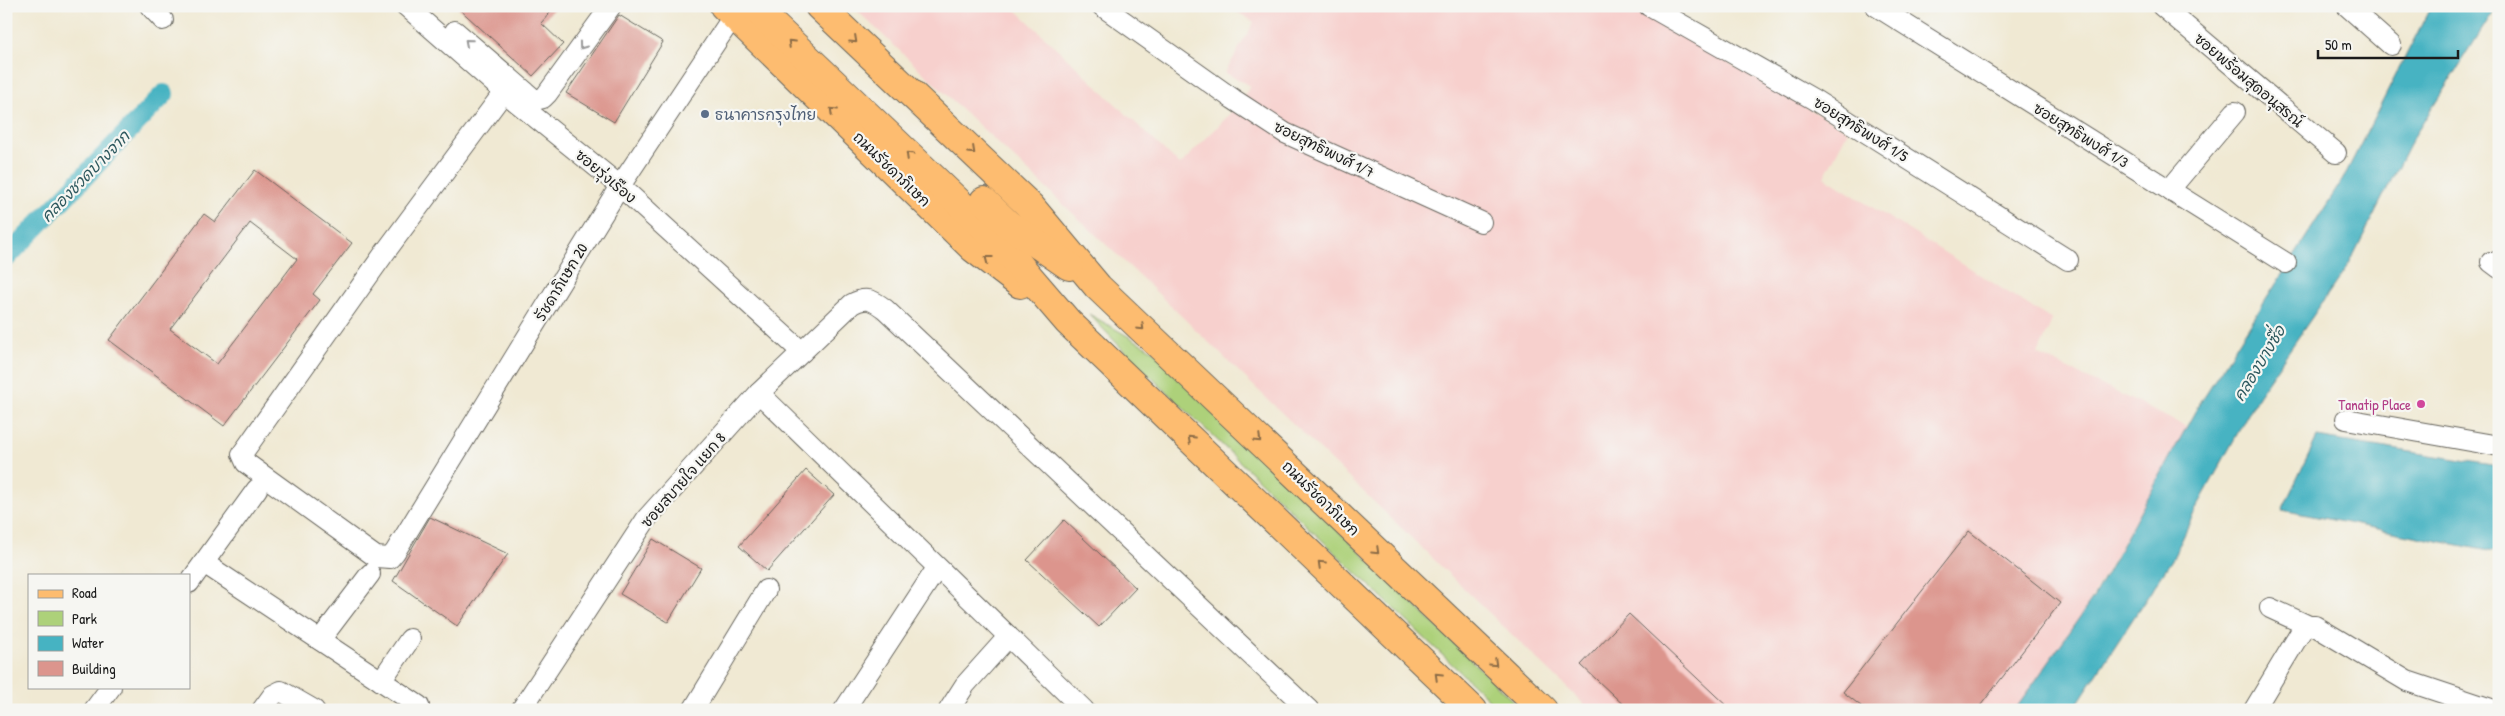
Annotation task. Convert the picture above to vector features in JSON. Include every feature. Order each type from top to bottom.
[{"type":"main road","name":"ถนนรัชดาภิเษก","points":[[781,6],[1008,224],[1098,287]]},
{"type":"main road","name":"ถนนรัชดาภิเษก","points":[[819,6],[1031,207],[1098,287],[1543,710]]},
{"type":"main road","name":"ถนนรัชดาภิเษก","points":[[737,9],[995,237],[1068,322],[1463,706]]},
{"type":"street","name":"ซอยรุ่งเรือง","points":[[406,6],[504,92],[620,186],[802,352]]},
{"type":"street","points":[[427,6],[535,100],[543,98],[547,94],[611,6]]},
{"type":"street","name":"ซอยสุทธิพงศ์ 1/7","points":[[1102,6],[1225,94],[1285,133],[1482,222]]},
{"type":"street","name":"ซอยสุทธิพงศ์ 1/5","points":[[1649,6],[1813,99],[2068,260]]},
{"type":"street","name":"ซอยสุทธิพงศ์ 1/3","points":[[1876,6],[2286,263]]},
{"type":"street","name":"ซอยพร้อมสุดอนุสรณ์","points":[[2162,6],[2336,153]]},
{"type":"street","points":[[2347,6],[2391,45]]},
{"type":"street","name":"รัชดาภิเษก 20","points":[[504,92],[386,251],[242,454],[246,463],[376,557],[390,558],[396,552],[620,186],[737,9]]},
{"type":"street","points":[[2172,192],[2176,182],[2235,112]]},
{"type":"street","name":"ซอยสบายใจ แยก 8","points":[[521,710],[647,518],[759,392],[852,304],[862,298],[873,300],[885,309],[1309,710]]},
{"type":"street","points":[[759,392],[936,568],[1084,710]]},
{"type":"street","points":[[2346,419],[2499,446]]},
{"type":"street","points":[[190,582],[256,489]]},
{"type":"street","points":[[204,563],[419,706]]},
{"type":"street","points":[[844,710],[936,568]]},
{"type":"street","points":[[320,640],[370,574]]},
{"type":"street","points":[[693,710],[766,590]]},
{"type":"street","points":[[2270,608],[2309,626],[2315,626],[2407,681],[2494,710]]},
{"type":"street","points":[[2254,710],[2302,630],[2309,626]]},
{"type":"street","points":[[949,710],[965,685],[1008,637]]},
{"type":"street","points":[[381,680],[410,639]]},
{"type":"street","points":[[94,710],[109,688]]},
{"type":"street","points":[[262,710],[273,695],[281,691],[314,710]]},
{"type":"shaded area","points":[[852,6],[1012,6],[1180,165],[1227,117],[1251,86],[1225,73],[1254,22],[1227,6],[1629,6],[1848,131],[1824,177],[2052,320],[2038,354],[2187,427],[2087,606],[2015,710],[1590,710],[1146,282]]},
{"type":"green space","points":[[1089,314],[1154,351],[1522,710],[1500,710],[1129,356]]},
{"type":"water","name":"คลองบางซื่อ","points":[[2431,6],[2497,6],[2410,143],[2350,262],[2258,396],[2195,511],[2173,558],[2073,710],[2015,710],[2093,598],[2198,406],[2343,179]]},
{"type":"water","points":[[2317,437],[2499,466],[2499,553],[2282,510]]},
{"type":"building","points":[[456,6],[556,6],[541,23],[563,44],[533,76]]},
{"type":"building","points":[[619,15],[663,42],[614,122],[566,93]]},
{"type":"building","points":[[255,170],[352,243],[313,294],[320,300],[224,426],[109,340],[204,214],[215,222]],"holes":[[[250,223],[297,259],[217,364],[170,329]]]},
{"type":"building","points":[[806,470],[834,495],[767,571],[739,546]]},
{"type":"building","points":[[430,517],[508,554],[457,626],[393,581]]},
{"type":"building","points":[[1064,520],[1136,588],[1099,627],[1027,560]]},
{"type":"building","points":[[1969,531],[2060,603],[1977,710],[1866,710],[1843,692]]},
{"type":"building","points":[[653,539],[701,568],[668,622],[620,594]]},
{"type":"building","points":[[1629,614],[1731,710],[1629,710],[1581,665]]},
{"type":"waterway","name":"คลองชวดบางจาก","points":[[6,258],[164,94]]},
{"type":"place","name":"ธนาคารกรุงไทย","points":[[705,114]]},
{"type":"place","name":"Tanatip Place","points":[[2421,404]]}]
